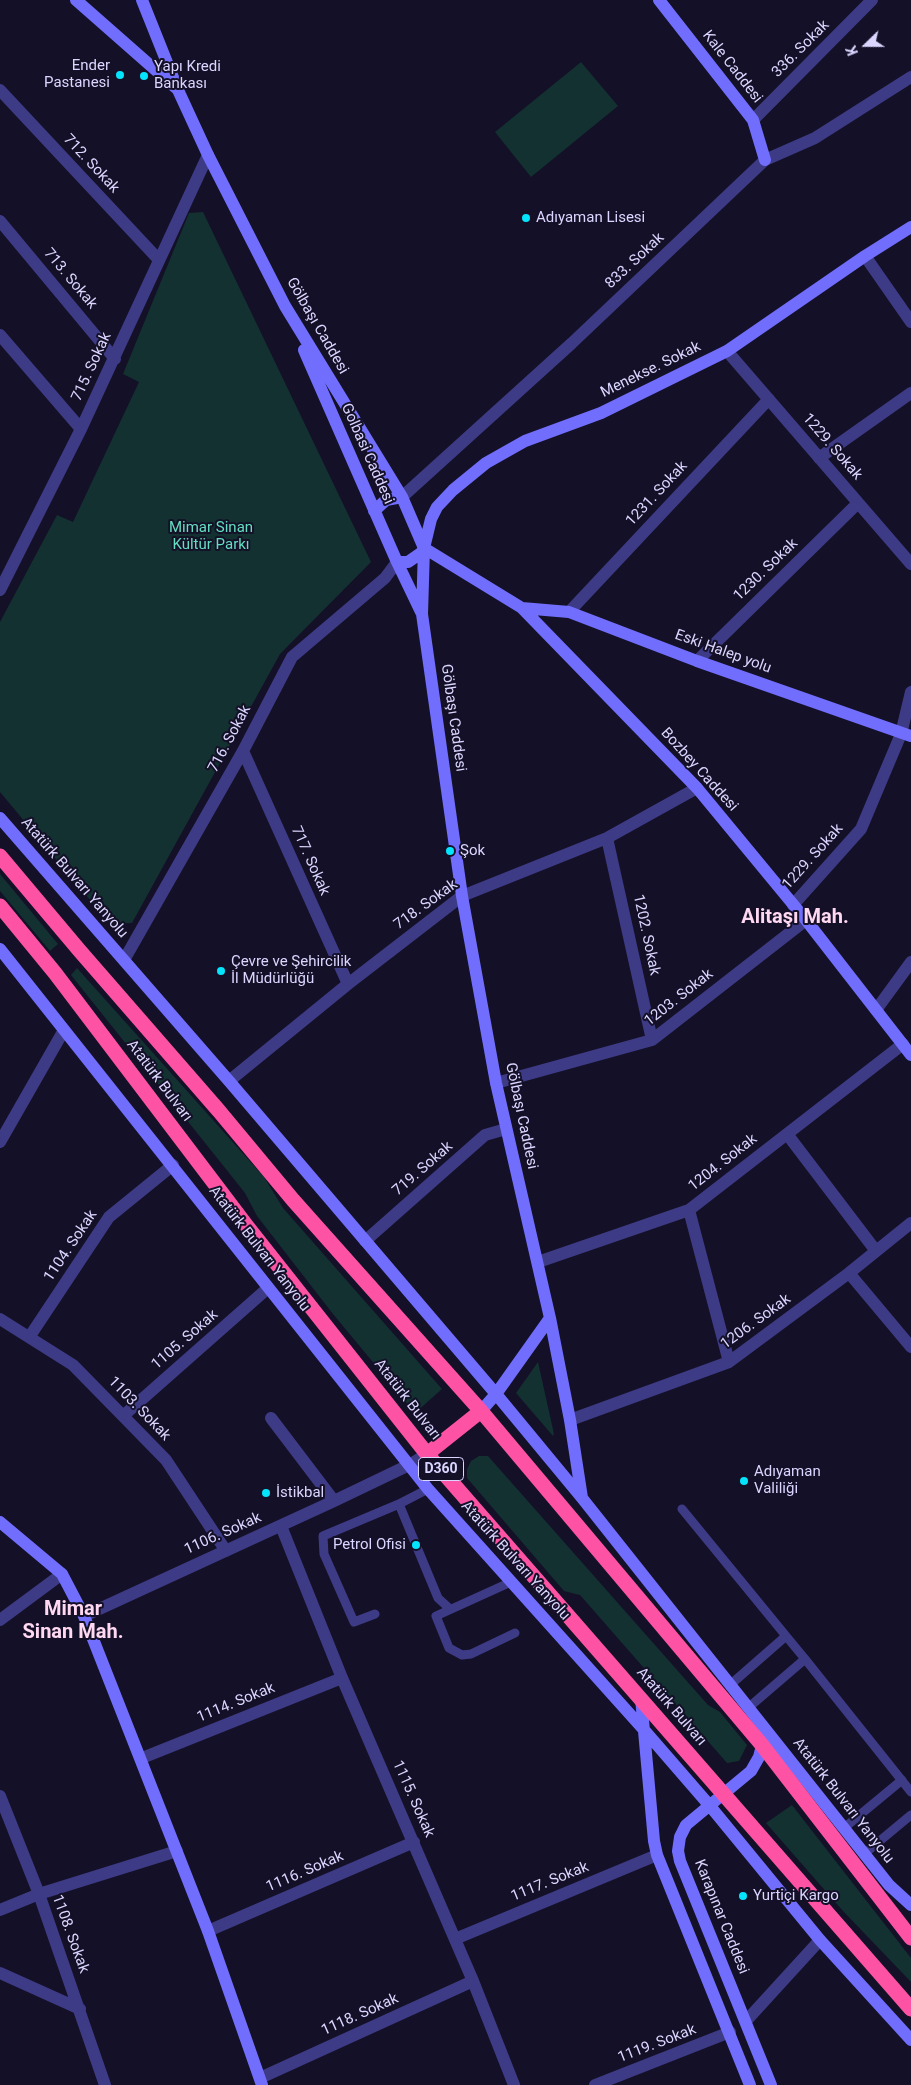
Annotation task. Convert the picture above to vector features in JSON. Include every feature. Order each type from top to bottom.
[{"type":"highway","name":"Atatürk Bulvarı","points":[[0,856],[293,1200],[481,1411],[762,1745],[911,1938]]},
{"type":"highway","name":"Atatürk Bulvarı","points":[[0,906],[55,973],[246,1225],[428,1454],[911,2009]]},
{"type":"highway","points":[[428,1454],[481,1411]]},
{"type":"street","points":[[76,0],[178,90]]},
{"type":"street","name":"Gölbaşı Caddesi","points":[[142,0],[178,90],[208,155],[285,306],[402,497],[424,548],[422,614],[462,896],[496,1083],[550,1318],[570,1420],[582,1498]]},
{"type":"street","name":"Kale Caddesi","points":[[659,0],[753,120],[765,160]]},
{"type":"street","name":"336. Sokak","points":[[753,120],[872,0]]},
{"type":"street","name":"833. Sokak","points":[[402,497],[572,343],[765,160],[815,138],[911,77]]},
{"type":"street","name":"712. Sokak","points":[[0,90],[159,260]]},
{"type":"street","name":"715. Sokak","points":[[0,590],[115,359],[208,155]]},
{"type":"street","name":"713. Sokak","points":[[0,221],[115,359]]},
{"type":"street","name":"Menekse. Sokak","points":[[424,548],[431,519],[437,507],[452,490],[486,463],[526,441],[601,413],[727,351],[911,227]]},
{"type":"street","points":[[866,256],[911,322]]},
{"type":"street","name":"Golbasi Caddesi","points":[[285,306],[396,562],[422,614]]},
{"type":"street","points":[[0,335],[81,429]]},
{"type":"street","name":"1229. Sokak","points":[[727,351],[911,564]]},
{"type":"street","points":[[819,458],[911,393]]},
{"type":"street","name":"1231. Sokak","points":[[569,612],[769,399]]},
{"type":"street","points":[[374,511],[386,500],[402,497]]},
{"type":"street","name":"1230. Sokak","points":[[697,661],[858,503]]},
{"type":"street","points":[[396,562],[413,560],[424,548]]},
{"type":"street","name":"Bozbey Caddesi","points":[[424,548],[522,608],[697,788],[806,920],[911,1055]]},
{"type":"street","name":"716. Sokak","points":[[124,960],[242,751],[292,657],[384,578],[396,562]]},
{"type":"street","name":"Eski Halep yolu","points":[[522,608],[569,612],[697,661],[906,735]]},
{"type":"street","name":"1229. Sokak","points":[[793,905],[861,829],[906,735],[911,692]]},
{"type":"street","name":"717. Sokak","points":[[242,751],[348,984]]},
{"type":"street","name":"718. Sokak","points":[[229,1081],[348,984],[462,896],[607,838],[697,788]]},
{"type":"street","name":"Atatürk Bulvarı Yanyolu","points":[[0,818],[229,1081],[496,1394],[582,1498],[889,1885],[911,1905]]},
{"type":"street","name":"1202. Sokak","points":[[607,838],[652,1040]]},
{"type":"street","name":"1203. Sokak","points":[[496,1083],[652,1040],[806,920]]},
{"type":"street","name":"Atatürk Bulvarı Yanyolu","points":[[0,949],[428,1489],[645,1730],[820,1940],[911,2040]]},
{"type":"street","points":[[876,1010],[911,962]]},
{"type":"street","points":[[0,1142],[64,1030]]},
{"type":"street","name":"1204. Sokak","points":[[538,1262],[689,1210],[903,1044]]},
{"type":"street","name":"719. Sokak","points":[[365,1241],[486,1135],[506,1130]]},
{"type":"street","points":[[787,1134],[876,1250]]},
{"type":"street","name":"1104. Sokak","points":[[30,1336],[109,1217],[173,1165]]},
{"type":"street","points":[[689,1210],[729,1362]]},
{"type":"street","name":"1206. Sokak","points":[[570,1420],[729,1362],[849,1273],[911,1222]]},
{"type":"street","points":[[849,1273],[911,1347]]},
{"type":"street","name":"1105. Sokak","points":[[124,1416],[268,1288]]},
{"type":"street","points":[[481,1411],[496,1394],[550,1318]]},
{"type":"street","name":"1103. Sokak","points":[[0,1319],[30,1336],[73,1365],[124,1416],[166,1460],[226,1550]]},
{"type":"street","points":[[271,1418],[334,1501]]},
{"type":"street","name":"1106. Sokak","points":[[84,1616],[409,1466],[428,1454]]},
{"type":"street","points":[[0,1522],[62,1574],[84,1616],[142,1758],[208,1931],[261,2082]]},
{"type":"street","name":"1115. Sokak","points":[[280,1526],[342,1678],[455,1938],[514,2085]]},
{"type":"street","points":[[0,1620],[62,1574]]},
{"type":"street","name":"1114. Sokak","points":[[142,1758],[342,1678]]},
{"type":"street","points":[[641,1698],[654,1841],[750,2085]]},
{"type":"street","name":"Karapınar Caddesi","points":[[766,1730],[758,1761],[751,1772],[684,1828],[680,1837],[678,1854],[771,2085]]},
{"type":"street","name":"1108. Sokak","points":[[0,1796],[39,1894],[80,2008],[105,2085]]},
{"type":"street","name":"1116. Sokak","points":[[208,1931],[414,1842]]},
{"type":"street","points":[[0,1910],[39,1894],[177,1851]]},
{"type":"street","name":"1117. Sokak","points":[[455,1938],[658,1855]]},
{"type":"street","points":[[746,2021],[820,1940]]},
{"type":"street","points":[[0,1974],[80,2008]]},
{"type":"street","name":"1118. Sokak","points":[[261,2082],[473,1981]]},
{"type":"street","name":"1119. Sokak","points":[[595,2085],[730,2032]]},
{"type":"lane","points":[[375,1614],[354,1622],[324,1554],[323,1536],[399,1504],[428,1489]]},
{"type":"lane","points":[[399,1504],[438,1598],[450,1609]]},
{"type":"lane","points":[[682,1509],[911,1792]]},
{"type":"lane","points":[[511,1582],[436,1616],[450,1648],[462,1655],[471,1654],[515,1633]]},
{"type":"lane","points":[[730,1685],[786,1636]]},
{"type":"lane","points":[[748,1708],[805,1660]]},
{"type":"lane","points":[[844,1828],[902,1780]]},
{"type":"lane","points":[[864,1854],[911,1816]]},
{"type":"green space","points":[[581,62],[618,106],[531,177],[495,132]]},
{"type":"green space","name":"Mimar Sinan Kültür Parkı","points":[[203,212],[371,562],[280,654],[132,923],[110,924],[0,792],[0,622],[57,515],[73,522],[139,382],[123,374],[189,213]]},
{"type":"green space","points":[[0,874],[58,944],[50,951],[0,891]]},
{"type":"green space","points":[[77,968],[264,1177],[283,1208],[442,1389],[415,1413],[333,1314],[257,1216],[245,1193],[71,975]]},
{"type":"green space","points":[[538,1362],[554,1434],[553,1436],[516,1393]]},
{"type":"green space","points":[[479,1456],[488,1456],[708,1705],[720,1712],[747,1745],[739,1761],[727,1763],[580,1595],[564,1591],[467,1478],[467,1469],[471,1461]]},
{"type":"green space","points":[[792,1805],[911,1958],[911,1982],[843,1911],[766,1823]]},
{"type":"place","name":"Ender Pastanesi","points":[[120,75]]},
{"type":"place","name":"Yapı Kredi Bankası","points":[[144,76]]},
{"type":"place","name":"Adıyaman Lisesi","points":[[526,218]]},
{"type":"place","name":"Şok","points":[[450,851]]},
{"type":"place","name":"Çevre ve Şehircilik İl Müdürlüğü","points":[[221,971]]},
{"type":"place","name":"Adıyaman Valiliği","points":[[744,1481]]},
{"type":"place","name":"İstikbal","points":[[266,1493]]},
{"type":"place","name":"Petrol Ofisi","points":[[416,1545]]},
{"type":"place","name":"Yurtiçi Kargo","points":[[743,1896]]},
{"type":"district","name":"Alitaşı Mah.","points":[[795,918]]},
{"type":"district","name":"Mimar Sinan Mah.","points":[[73,1622]]}]
